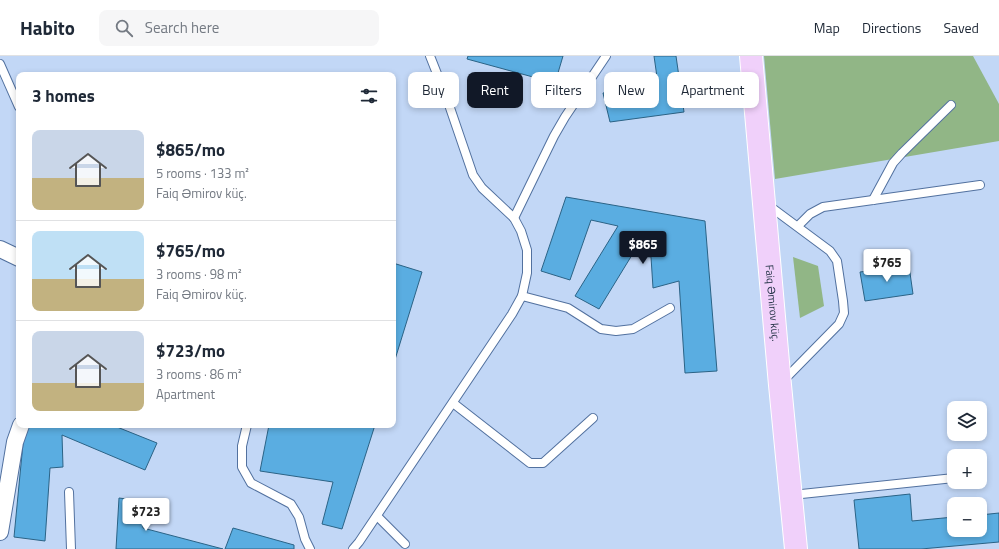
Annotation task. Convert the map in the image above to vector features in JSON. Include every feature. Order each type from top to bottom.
[{"type":"highway","name":"Faiq Əmirov küç.","points":[[751,56],[796,549]]},
{"type":"street","points":[[0,249],[16,257]]},
{"type":"street","points":[[0,532],[15,442],[20,428]]},
{"type":"lane","points":[[353,549],[377,516],[512,314],[522,296],[527,273],[527,250],[521,231],[514,218],[482,188],[473,175],[447,99],[430,56]]},
{"type":"lane","points":[[514,218],[554,136],[606,56]]},
{"type":"lane","points":[[0,64],[16,100]]},
{"type":"lane","points":[[873,200],[893,163],[950,105]]},
{"type":"lane","points":[[798,226],[810,214],[823,207],[980,185]]},
{"type":"lane","points":[[764,202],[830,251],[837,261],[844,313],[839,324],[780,385]]},
{"type":"lane","points":[[522,296],[568,308],[601,329],[633,329],[670,308]]},
{"type":"lane","points":[[453,403],[530,463],[543,463],[593,418]]},
{"type":"lane","points":[[246,428],[242,446],[242,467],[251,483],[292,504],[299,517],[305,539],[310,549]]},
{"type":"lane","points":[[791,495],[947,479]]},
{"type":"lane","points":[[69,492],[71,549]]},
{"type":"lane","points":[[377,516],[405,544]]},
{"type":"green space","points":[[764,56],[973,56],[999,104],[999,141],[775,179]]},
{"type":"green space","points":[[793,257],[818,266],[824,306],[800,318]]},
{"type":"building","points":[[468,56],[563,56],[558,72],[531,72],[531,76],[523,74],[523,72],[515,72],[467,59]]},
{"type":"building","points":[[654,56],[676,56],[678,72],[667,72],[667,108],[683,108],[684,112],[610,122],[607,108],[659,108],[659,72],[656,72]]},
{"type":"building","points":[[566,197],[705,221],[717,371],[685,373],[679,281],[653,288],[651,257],[632,255],[599,309],[575,296],[618,226],[591,220],[570,280],[541,271]]},
{"type":"building","points":[[396,264],[422,272],[396,356]]},
{"type":"building","points":[[909,266],[913,294],[865,301],[860,272]]},
{"type":"building","points":[[28,428],[120,428],[157,443],[145,470],[62,435],[63,467],[50,468],[45,541],[14,537],[24,433]]},
{"type":"building","points":[[268,428],[374,428],[342,529],[322,524],[333,482],[260,471]]},
{"type":"building","points":[[910,494],[912,521],[947,518],[947,537],[987,537],[987,514],[999,513],[999,542],[921,549],[859,549],[854,500]]},
{"type":"building","points":[[119,498],[143,501],[143,528],[223,549],[116,549]]},
{"type":"building","points":[[233,528],[294,545],[294,549],[225,549]]}]
